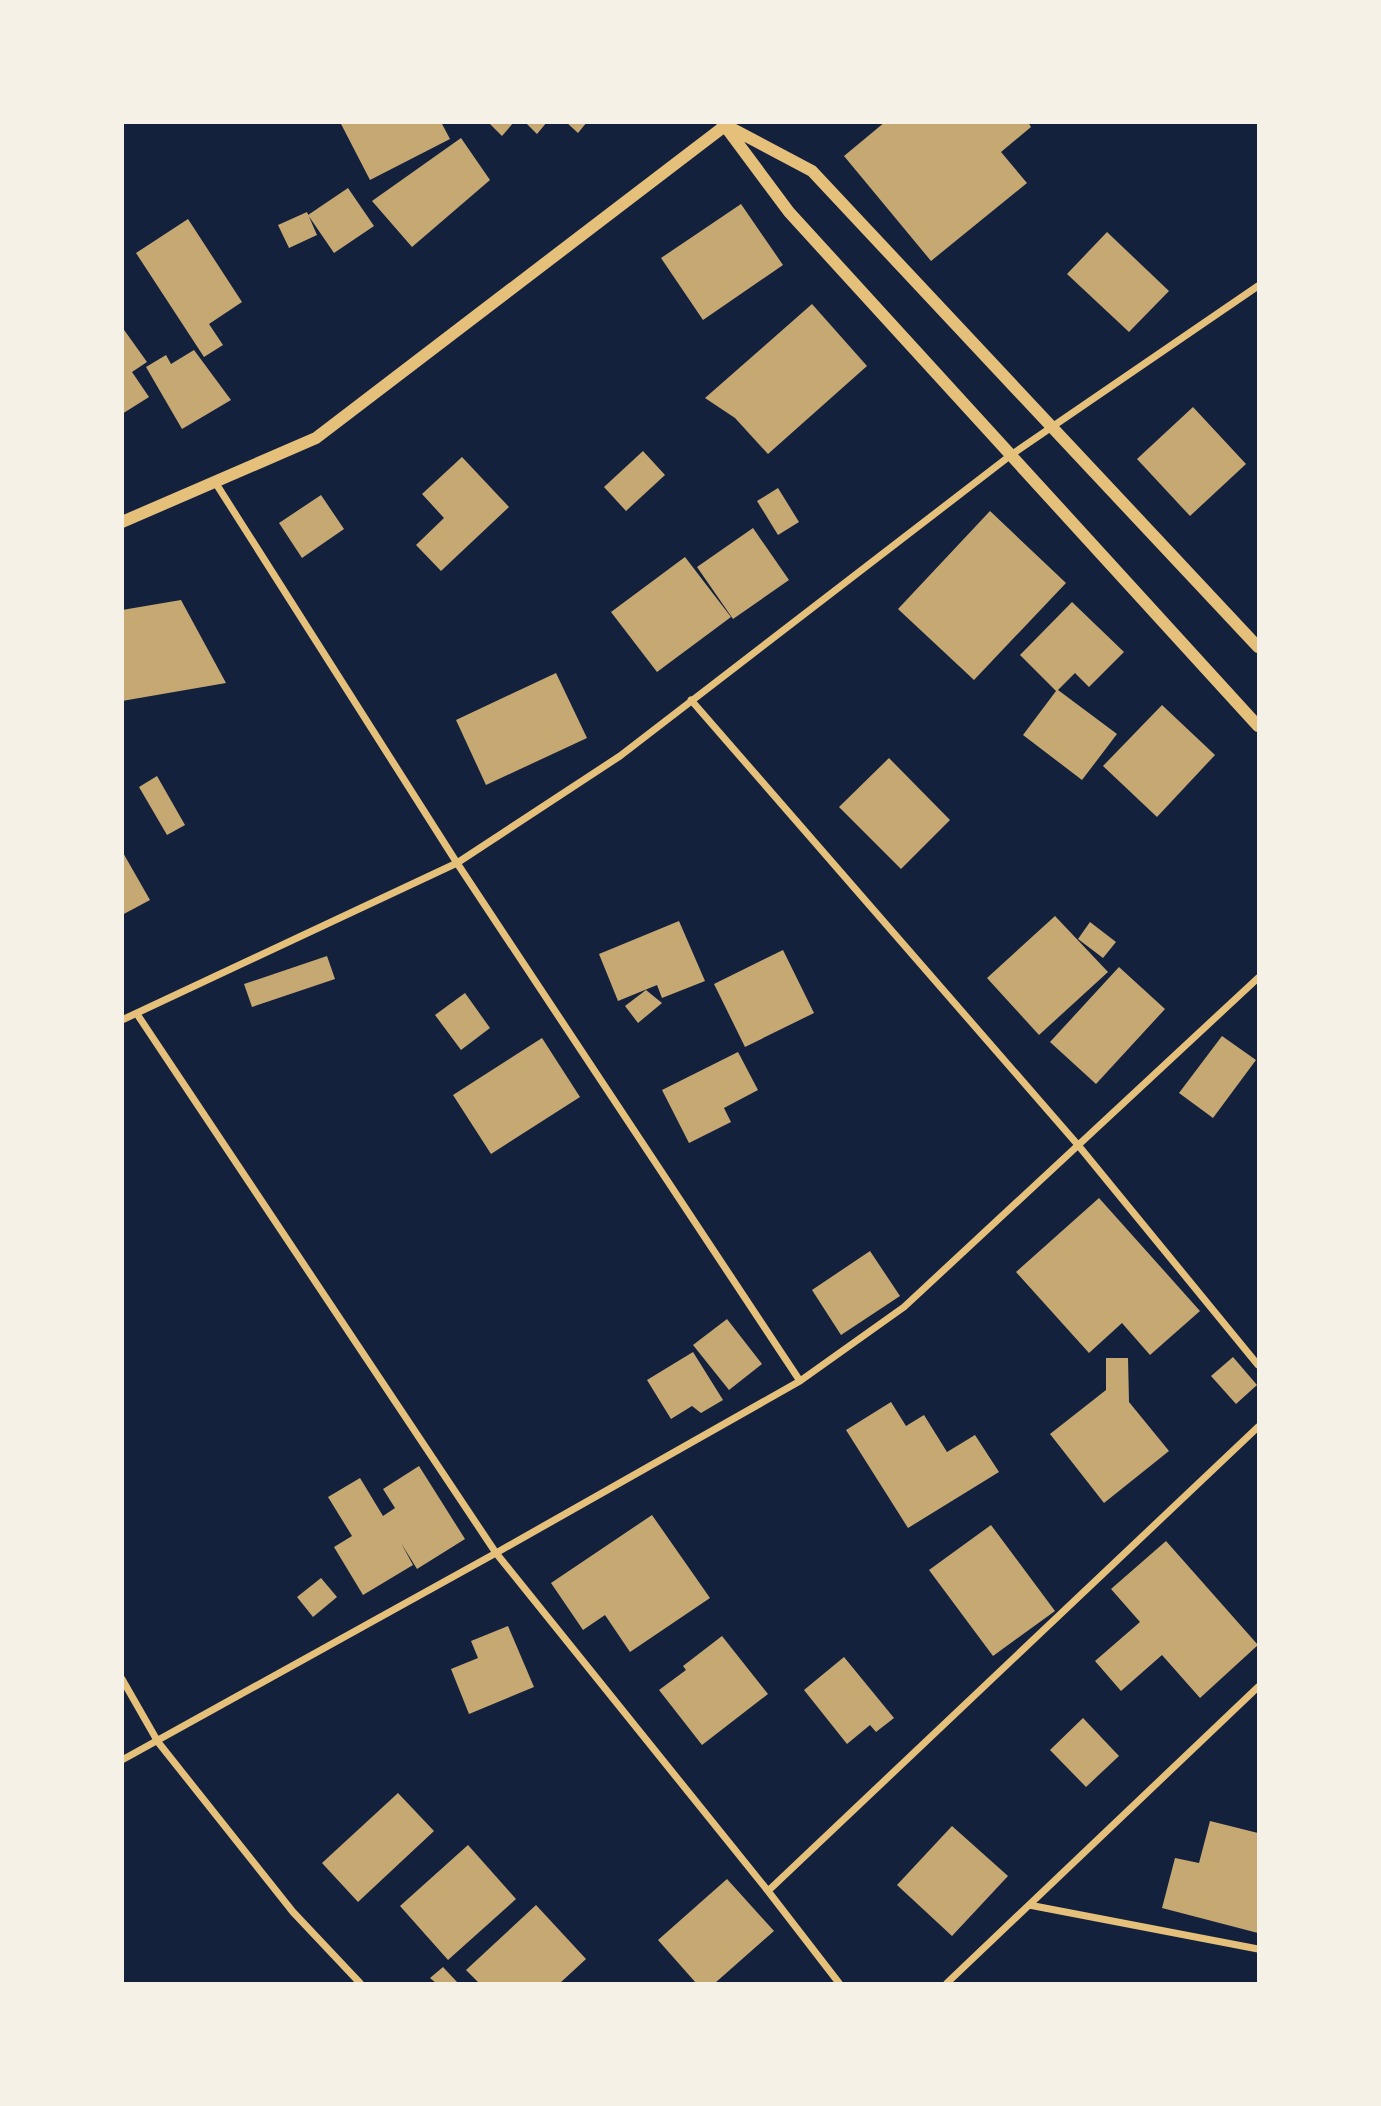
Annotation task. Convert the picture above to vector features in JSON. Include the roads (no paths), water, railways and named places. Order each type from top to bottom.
[{"type":"street","points":[[726,123],[811,171],[1258,648]]},
{"type":"street","points":[[726,123],[789,212],[1258,726]]},
{"type":"street","points":[[122,522],[316,438],[726,123]]},
{"type":"street","points":[[122,1020],[457,863],[620,756],[1011,455],[1258,286]]},
{"type":"street","points":[[215,482],[457,863],[800,1381]]},
{"type":"street","points":[[691,701],[1078,1145],[1258,1365]]},
{"type":"street","points":[[122,1760],[800,1381],[904,1307],[1258,978]]},
{"type":"street","points":[[137,1014],[496,1553],[839,1983]]},
{"type":"street","points":[[768,1891],[1258,1427]]},
{"type":"street","points":[[122,1679],[158,1742],[293,1912],[360,1983]]},
{"type":"street","points":[[947,1983],[1258,1687]]},
{"type":"street","points":[[1029,1905],[1258,1949]]}]
